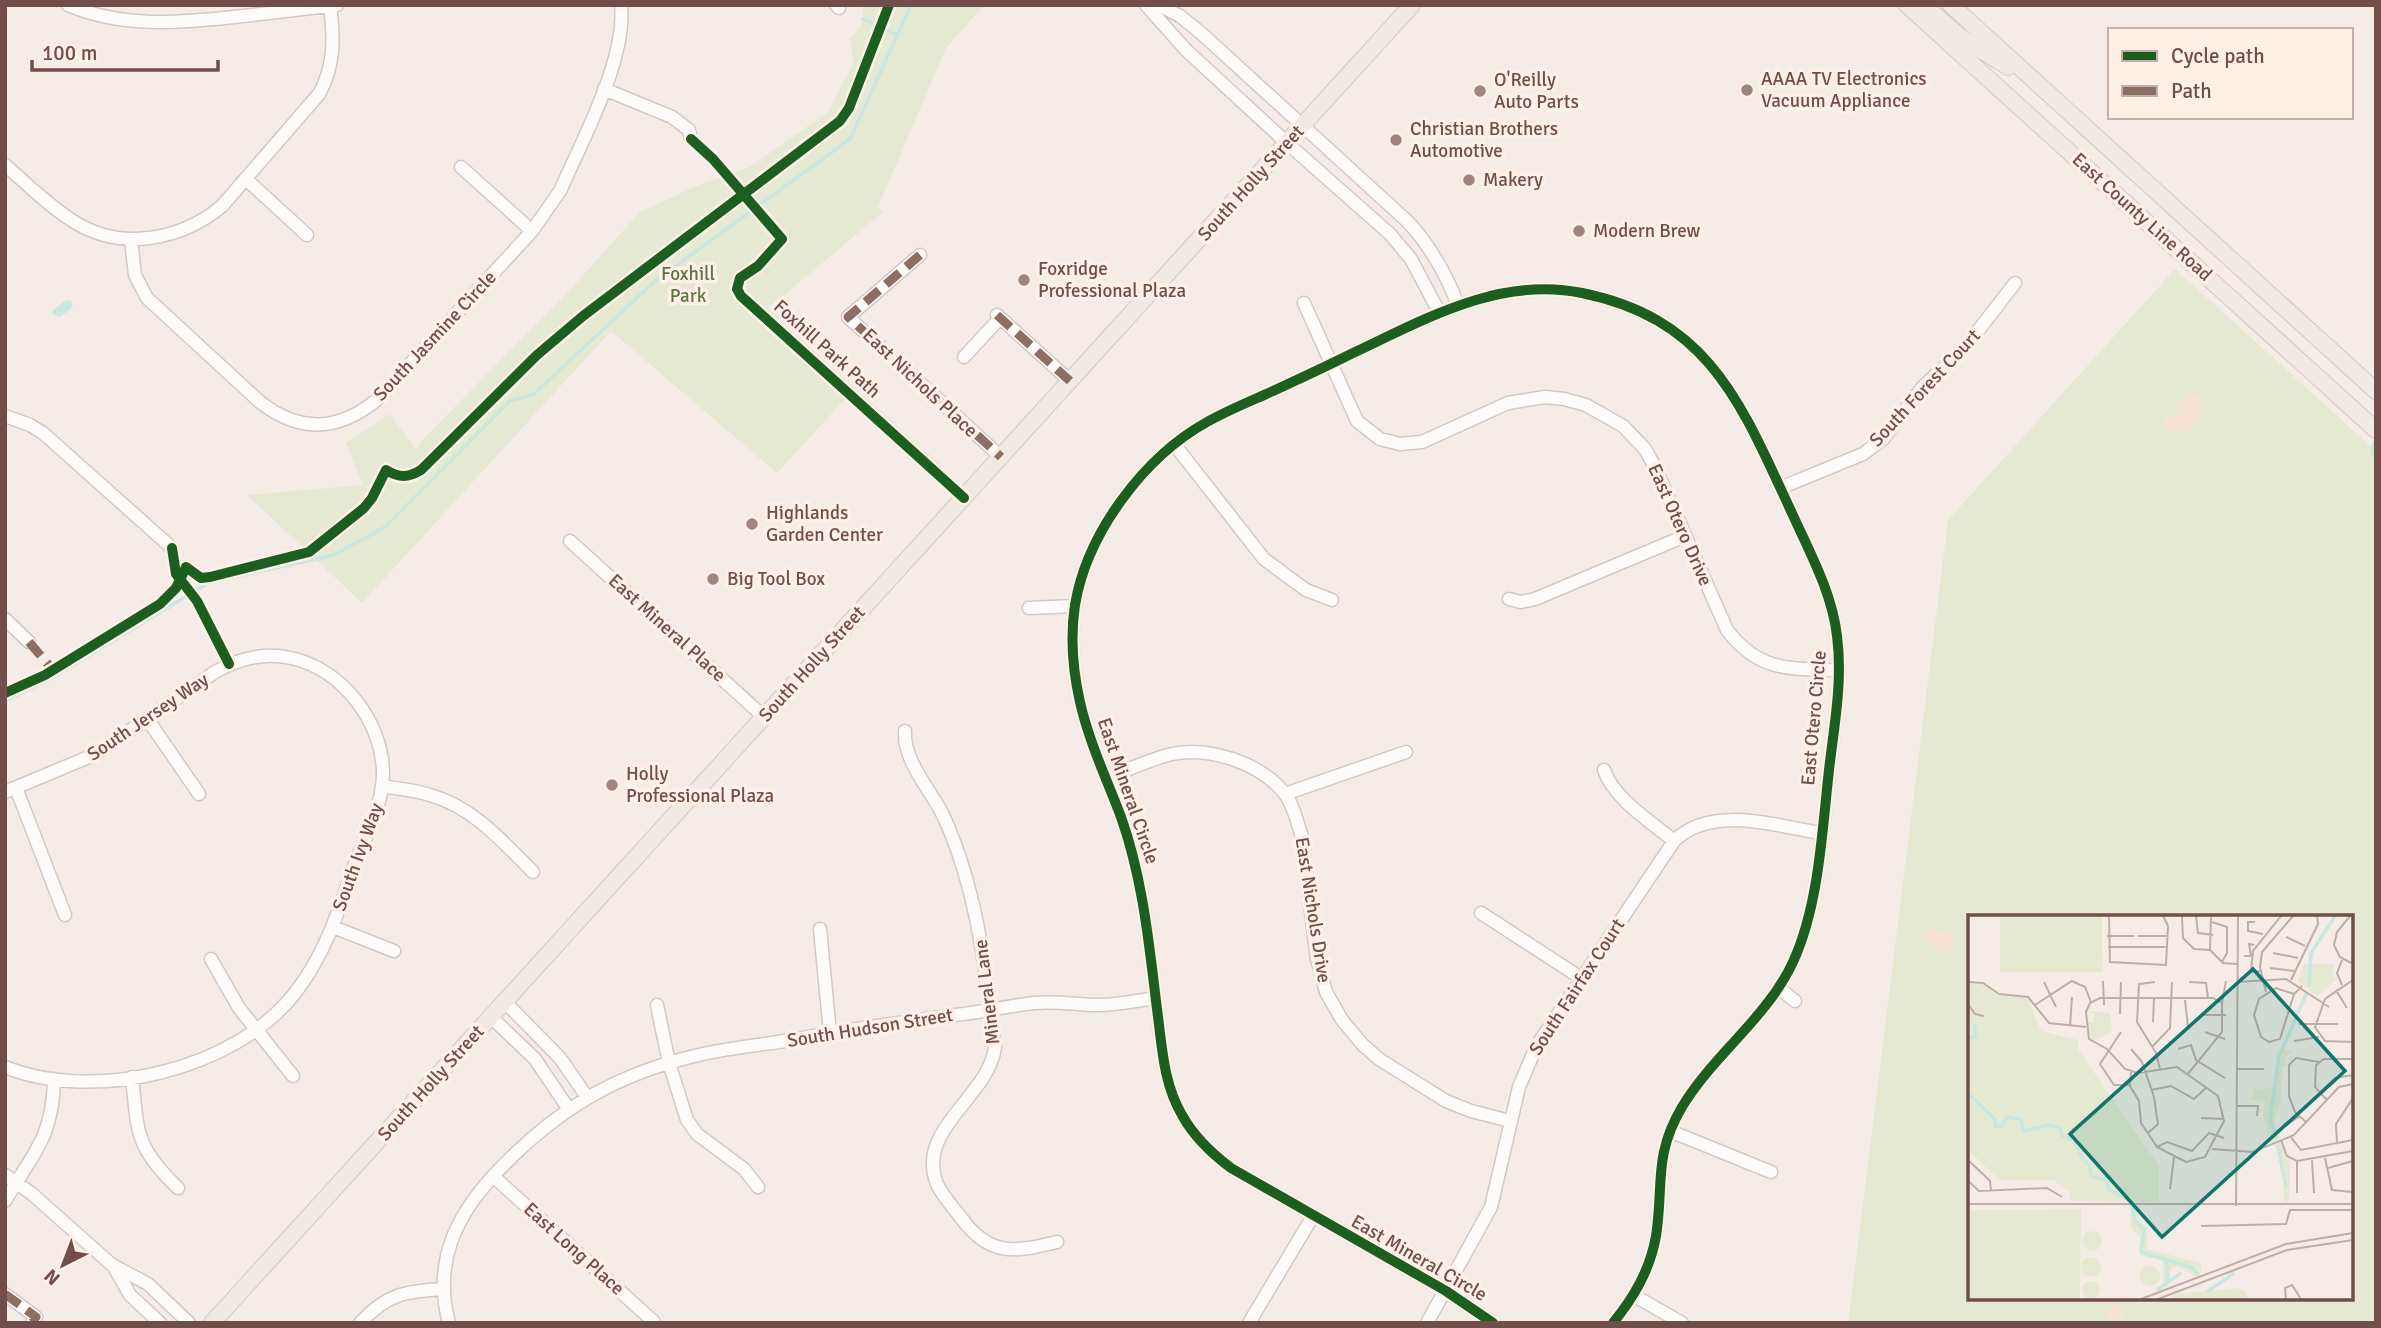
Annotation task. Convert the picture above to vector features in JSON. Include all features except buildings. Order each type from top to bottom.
[{"type":"main road","name":"South Holly Street","points":[[212,1323],[1412,5]]},
{"type":"main road","name":"East County Line Road","points":[[1908,5],[2376,430]]},
{"type":"main road","points":[[1924,5],[1959,36],[2041,86]]},
{"type":"main road","name":"East County Line Road","points":[[1951,5],[2375,390]]},
{"type":"street","points":[[68,5],[97,16],[173,23],[337,5]]},
{"type":"street","name":"South Jasmine Circle","points":[[131,240],[135,275],[147,298],[273,412],[286,419],[316,425],[351,418],[379,398],[532,231],[560,191],[604,89],[620,43],[621,5]]},
{"type":"street","points":[[1146,5],[1186,50],[1401,245],[1421,276],[1439,312]]},
{"type":"street","points":[[1159,5],[1180,16],[1201,33],[1417,231],[1443,272],[1458,305]]},
{"type":"street","points":[[5,165],[57,210],[79,224],[113,237],[131,240],[174,233],[208,218],[222,206],[311,105],[325,83],[333,46],[330,6]]},
{"type":"street","points":[[604,89],[672,117],[689,130],[691,139]]},
{"type":"street","points":[[461,167],[532,231]]},
{"type":"street","points":[[246,179],[307,235]]},
{"type":"street","name":"East Nichols Place","points":[[920,255],[848,317],[1001,457]]},
{"type":"street","name":"South Forest Court","points":[[1780,488],[1852,459],[1883,439],[1922,388],[1967,345],[2015,283]]},
{"type":"street","name":"East Otero Circle","points":[[1458,305],[1503,293],[1561,290],[1625,305],[1662,323],[1699,352],[1723,378],[1749,423],[1814,560],[1829,599],[1837,633],[1839,670],[1821,833],[1807,924],[1796,956],[1779,988],[1759,1015],[1692,1091],[1670,1131],[1661,1161],[1656,1239],[1646,1270],[1633,1295],[1613,1323]]},
{"type":"street","name":"East Otero Drive","points":[[1304,303],[1357,421],[1371,433],[1390,443],[1422,442],[1508,403],[1530,398],[1564,399],[1600,411],[1623,426],[1644,449],[1654,466],[1727,630],[1738,645],[1762,662],[1775,666],[1839,670]]},
{"type":"street","name":"East Mineral Circle","points":[[1458,305],[1211,419],[1174,444],[1135,482],[1117,507],[1095,548],[1075,606],[1073,643],[1080,701],[1133,851],[1141,887],[1165,1070],[1181,1114],[1203,1145],[1231,1168],[1446,1291],[1493,1323]]},
{"type":"street","points":[[964,357],[998,316],[1070,381]]},
{"type":"street","points":[[5,416],[43,433],[172,548]]},
{"type":"street","points":[[1174,444],[1264,559],[1306,590],[1332,600]]},
{"type":"street","points":[[1509,598],[1521,602],[1535,599],[1685,536]]},
{"type":"street","name":"East Mineral Place","points":[[570,541],[764,717]]},
{"type":"street","points":[[1029,608],[1075,606]]},
{"type":"street","points":[[5,619],[29,642]]},
{"type":"street","name":"South Jersey Way","points":[[10,790],[79,762],[113,744],[229,664],[259,656],[292,658],[326,674],[347,691],[366,714],[379,744],[383,765],[382,786]]},
{"type":"street","points":[[148,720],[199,794]]},
{"type":"street","name":"Mineral Lane","points":[[905,731],[908,753],[939,807],[966,874],[979,927],[995,1047],[994,1058],[985,1077],[947,1125],[938,1141],[934,1156],[936,1181],[971,1231],[994,1247],[1021,1250],[1057,1242]]},
{"type":"street","points":[[1285,794],[1406,752]]},
{"type":"street","name":"East Nichols Drive","points":[[1106,778],[1170,754],[1204,753],[1248,766],[1267,777],[1285,794],[1297,818],[1321,976],[1326,992],[1342,1020],[1379,1059],[1446,1101],[1510,1121]]},
{"type":"street","points":[[1604,770],[1619,795],[1674,841]]},
{"type":"street","points":[[382,786],[431,795],[461,807],[485,824],[533,872]]},
{"type":"street","name":"South Ivy Way","points":[[5,1067],[54,1079],[91,1081],[132,1077],[197,1062],[226,1049],[257,1030],[283,1007],[320,956],[382,786]]},
{"type":"street","points":[[10,790],[65,915]]},
{"type":"street","name":"South Fairfax Court","points":[[1427,1323],[1491,1207],[1519,1087],[1536,1047],[1674,841],[1690,828],[1711,820],[1742,821],[1821,833]]},
{"type":"street","points":[[1481,913],[1581,978]]},
{"type":"street","name":"South Ivy Way","points":[[332,927],[394,951]]},
{"type":"street","points":[[820,929],[830,1033]]},
{"type":"street","points":[[211,959],[239,1008],[293,1076]]},
{"type":"street","points":[[1779,988],[1795,1001]]},
{"type":"street","name":"South Hudson Street","points":[[449,1323],[444,1289],[447,1257],[454,1231],[468,1206],[531,1138],[568,1108],[627,1077],[705,1054],[830,1033],[1035,1003],[1104,1004],[1156,998]]},
{"type":"street","points":[[505,1002],[560,1058],[587,1097]]},
{"type":"street","points":[[657,1005],[669,1063],[687,1120],[696,1134],[744,1169],[758,1187]]},
{"type":"street","points":[[491,1017],[535,1059],[568,1108]]},
{"type":"street","points":[[132,1077],[139,1136],[143,1147],[149,1158],[178,1188]]},
{"type":"street","points":[[5,1201],[11,1178],[46,1134],[52,1112],[54,1079]]},
{"type":"street","points":[[1670,1131],[1771,1172]]},
{"type":"street","name":"East Long Place","points":[[493,1176],[654,1322]]},
{"type":"street","points":[[11,1178],[113,1265],[148,1284],[189,1323]]},
{"type":"street","points":[[1249,1323],[1312,1216]]},
{"type":"street","points":[[113,1265],[130,1295],[160,1323]]},
{"type":"street","points":[[360,1323],[391,1297],[414,1290],[444,1289]]},
{"type":"street","points":[[5,1294],[37,1321]]},
{"type":"street","points":[[1633,1295],[1682,1323]]},
{"type":"green space","name":"Foxhill Park","points":[[862,5],[984,5],[946,48],[878,207],[883,212],[770,307],[794,333],[942,466],[933,478],[845,399],[777,473],[611,331],[362,603],[247,495],[363,485],[346,443],[390,414],[416,450],[426,436],[567,293],[640,212],[703,183],[748,168],[828,112],[853,64],[850,38],[862,23]]},
{"type":"green space","points":[[2175,269],[2376,451],[2376,1323],[1848,1323],[1948,520]]},
{"type":"sand","points":[[2188,395],[2197,395],[2200,399],[2198,407],[2201,413],[2198,420],[2194,421],[2187,431],[2168,430],[2164,425],[2165,420],[2170,415],[2178,417],[2176,407],[2187,400]]},
{"type":"sand","points":[[1935,928],[1941,934],[1951,935],[1955,945],[1953,949],[1939,953],[1933,947],[1925,934]]},
{"type":"sand","points":[[2116,1305],[2122,1307],[2122,1319],[2116,1321],[2110,1319],[2108,1313],[2110,1307]]},
{"type":"water","points":[[70,300],[73,304],[71,309],[59,317],[52,313],[65,301]]},
{"type":"waterway","points":[[5,701],[51,679],[208,583],[334,555],[385,527],[510,401],[534,394],[654,282],[850,139],[911,5]]},
{"type":"waterway","points":[[863,19],[897,35]]},
{"type":"waterway","points":[[713,156],[749,196],[758,202]]},
{"type":"waterway","points":[[2376,439],[2372,449],[2376,462]]},
{"type":"marked path","points":[[920,255],[848,317],[1001,457]]},
{"type":"marked path","points":[[997,315],[1070,381]]},
{"type":"marked path","points":[[29,642],[53,670]]},
{"type":"marked path","points":[[5,1294],[36,1317],[32,1323]]},
{"type":"cycle path","points":[[5,693],[45,675],[160,604],[176,588],[186,567],[201,578],[210,577],[309,552],[364,508],[386,470],[404,476],[421,470],[537,355],[583,316],[840,121],[849,108],[889,5]]},
{"type":"cycle path","name":"Foxhill Park Path","points":[[691,139],[713,159],[782,239],[758,266],[740,278],[737,289],[741,296],[964,498]]},
{"type":"cycle path","points":[[1493,1323],[1446,1291],[1231,1168],[1204,1144],[1187,1123],[1176,1103],[1164,1064],[1148,936],[1129,840],[1093,746],[1080,702],[1074,666],[1073,629],[1075,605],[1082,578],[1105,525],[1141,476],[1161,455],[1184,437],[1223,413],[1434,315],[1491,296],[1551,289],[1582,293],[1626,305],[1662,323],[1691,345],[1716,372],[1755,435],[1812,557],[1830,604],[1839,653],[1837,703],[1821,843],[1814,893],[1802,940],[1793,962],[1769,1001],[1695,1088],[1673,1125],[1663,1156],[1656,1236],[1650,1260],[1628,1303],[1613,1323]]},
{"type":"cycle path","points":[[172,548],[176,574],[197,601],[229,664]]},
{"type":"place","name":"AAAA TV Electronics Vacuum Appliance","points":[[1747,90]]},
{"type":"place","name":"O'Reilly Auto Parts","points":[[1480,91]]},
{"type":"place","name":"Christian Brothers Automotive","points":[[1396,140]]},
{"type":"place","name":"Makery","points":[[1469,180]]},
{"type":"place","name":"Modern Brew","points":[[1579,231]]},
{"type":"place","name":"Foxridge Professional Plaza","points":[[1024,280]]},
{"type":"place","name":"Highlands Garden Center","points":[[752,524]]},
{"type":"place","name":"Big Tool Box","points":[[713,579]]},
{"type":"place","name":"Holly Professional Plaza","points":[[612,785]]}]
